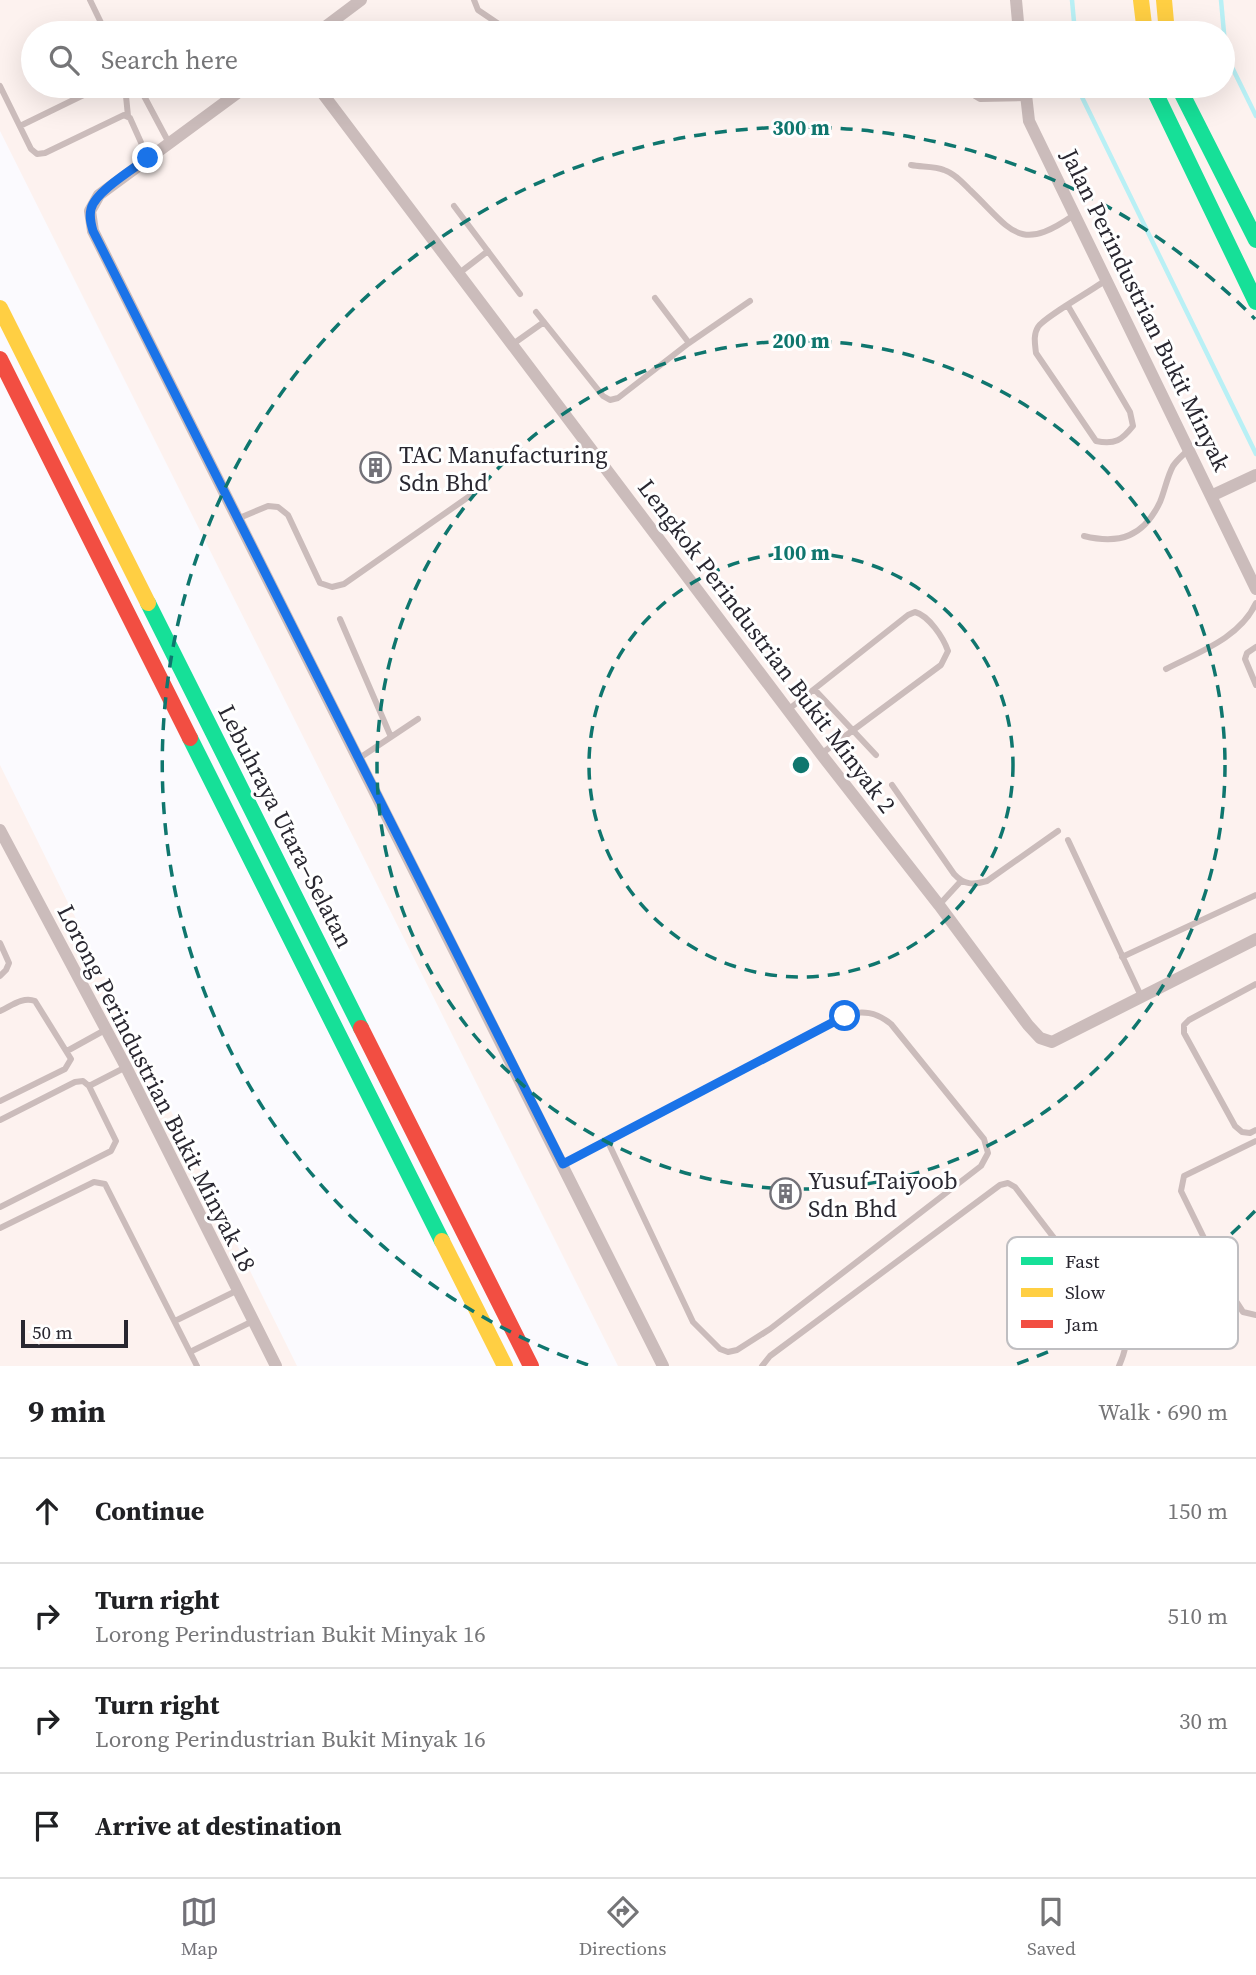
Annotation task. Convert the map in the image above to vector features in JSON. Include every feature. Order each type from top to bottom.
[{"type":"main road","points":[[1141,0],[1144,21]]},
{"type":"main road","points":[[1164,0],[1166,21]]},
{"type":"main road","points":[[1158,98],[1256,302]]},
{"type":"main road","points":[[1184,98],[1256,240]]},
{"type":"main road","name":"Lebuhraya Utara–Selatan","points":[[0,307],[531,1366]]},
{"type":"main road","name":"Lebuhraya Utara–Selatan","points":[[0,359],[505,1366]]},
{"type":"street","points":[[333,21],[360,0]]},
{"type":"street","points":[[1016,0],[1018,21]]},
{"type":"street","points":[[231,98],[99,195],[90,211],[93,231],[663,1366]]},
{"type":"street","name":"Lengkok Perindustrian Bukit Minyak 2","points":[[326,98],[821,754],[1040,1038],[1052,1042],[1256,939]]},
{"type":"street","name":"Jalan Perindustrian Bukit Minyak","points":[[1027,98],[1029,121],[1256,589]]},
{"type":"street","points":[[1211,496],[1256,475]]},
{"type":"street","name":"Lorong Perindustrian Bukit Minyak 18","points":[[0,830],[126,1067],[276,1366]]},
{"type":"lane","points":[[90,0],[100,21]]},
{"type":"lane","points":[[474,0],[478,10],[494,21]]},
{"type":"lane","points":[[0,86],[31,149],[41,155],[119,117],[128,116]]},
{"type":"lane","points":[[20,126],[77,98]]},
{"type":"lane","points":[[126,98],[128,116],[148,158]]},
{"type":"lane","points":[[145,98],[169,143]]},
{"type":"lane","points":[[911,165],[944,170],[960,181],[1012,230],[1028,237],[1056,228],[1074,215]]},
{"type":"lane","points":[[454,206],[520,293]]},
{"type":"lane","points":[[458,274],[488,251]]},
{"type":"lane","points":[[1068,306],[1130,412],[1133,426],[1123,439],[1110,444],[1096,441],[1036,353],[1034,339],[1039,325],[1106,280]]},
{"type":"lane","points":[[655,298],[689,343]]},
{"type":"lane","points":[[536,312],[603,396],[610,400],[618,398],[689,343],[750,301]]},
{"type":"lane","points":[[511,345],[544,322]]},
{"type":"lane","points":[[1084,536],[1118,540],[1134,533],[1150,519],[1161,500],[1173,466],[1188,450]]},
{"type":"lane","points":[[236,519],[268,506],[278,507],[288,515],[320,583],[332,587],[344,584],[484,486]]},
{"type":"lane","points":[[1166,669],[1238,629],[1250,617],[1256,603]]},
{"type":"lane","points":[[789,709],[915,612],[923,614],[945,643],[948,651],[942,665],[821,754]]},
{"type":"lane","points":[[340,619],[390,737]]},
{"type":"lane","points":[[1256,647],[1247,653],[1245,659],[1256,685]]},
{"type":"lane","points":[[815,690],[876,755]]},
{"type":"lane","points":[[358,759],[418,719]]},
{"type":"lane","points":[[892,785],[961,881],[974,885],[987,881],[1058,831]]},
{"type":"lane","points":[[1068,840],[1142,998]]},
{"type":"lane","points":[[939,905],[961,881]]},
{"type":"lane","points":[[1122,957],[1256,895]]},
{"type":"lane","points":[[0,943],[9,963],[0,976]]},
{"type":"lane","points":[[1256,984],[1189,1020],[1184,1025],[1184,1033],[1235,1126],[1242,1132],[1250,1133],[1256,1130]]},
{"type":"lane","points":[[0,1011],[23,999],[35,1001],[71,1059],[65,1069],[0,1101]]},
{"type":"lane","points":[[563,1164],[857,1012],[881,1016],[891,1024],[984,1139],[988,1153],[981,1166],[770,1329],[737,1350],[728,1352],[720,1349],[693,1322],[608,1142]]},
{"type":"lane","points":[[67,1051],[105,1030]]},
{"type":"lane","points":[[89,1086],[126,1067]]},
{"type":"lane","points":[[0,1120],[75,1082],[83,1081],[89,1086],[115,1137],[114,1149],[0,1207]]},
{"type":"lane","points":[[1204,1237],[1181,1191],[1184,1177],[1256,1142]]},
{"type":"lane","points":[[0,1228],[94,1182],[102,1181],[108,1187],[197,1366]]},
{"type":"lane","points":[[762,1366],[770,1356],[1000,1185],[1008,1183],[1015,1187],[1053,1237]]},
{"type":"lane","points":[[175,1321],[238,1290]]},
{"type":"lane","points":[[1238,1304],[1243,1312],[1256,1315]]},
{"type":"lane","points":[[190,1352],[253,1321]]},
{"type":"lane","points":[[1119,1366],[1126,1349]]},
{"type":"shaded area","points":[[0,0],[1256,0],[1256,1366],[618,1366],[0,131]]},
{"type":"shaded area","points":[[0,765],[297,1366],[0,1366]]},
{"type":"waterway","points":[[1072,0],[1074,21]]},
{"type":"waterway","points":[[1221,0],[1223,21]]},
{"type":"waterway","points":[[1235,73],[1256,116]]},
{"type":"waterway","points":[[1082,98],[1256,454]]},
{"type":"traffic: fast","points":[[1158,98],[1256,302]]},
{"type":"traffic: fast","points":[[1184,98],[1256,240]]},
{"type":"traffic: fast","points":[[148,603],[361,1028]]},
{"type":"traffic: fast","points":[[190,738],[442,1241]]},
{"type":"traffic: slow","points":[[1141,0],[1144,21]]},
{"type":"traffic: slow","points":[[1164,0],[1166,21]]},
{"type":"traffic: slow","points":[[0,308],[148,603]]},
{"type":"traffic: slow","points":[[442,1241],[505,1366]]},
{"type":"traffic: jam","points":[[0,359],[190,738]]},
{"type":"traffic: jam","points":[[361,1028],[531,1366]]},
{"type":"place","name":"TAC Manufacturing Sdn Bhd","points":[[376,468]]},
{"type":"place","name":"Yusuf Taiyoob Sdn Bhd","points":[[785,1194]]},
{"type":"route","points":[[148,158],[99,195],[90,211],[93,231],[563,1164],[845,1016]]}]
